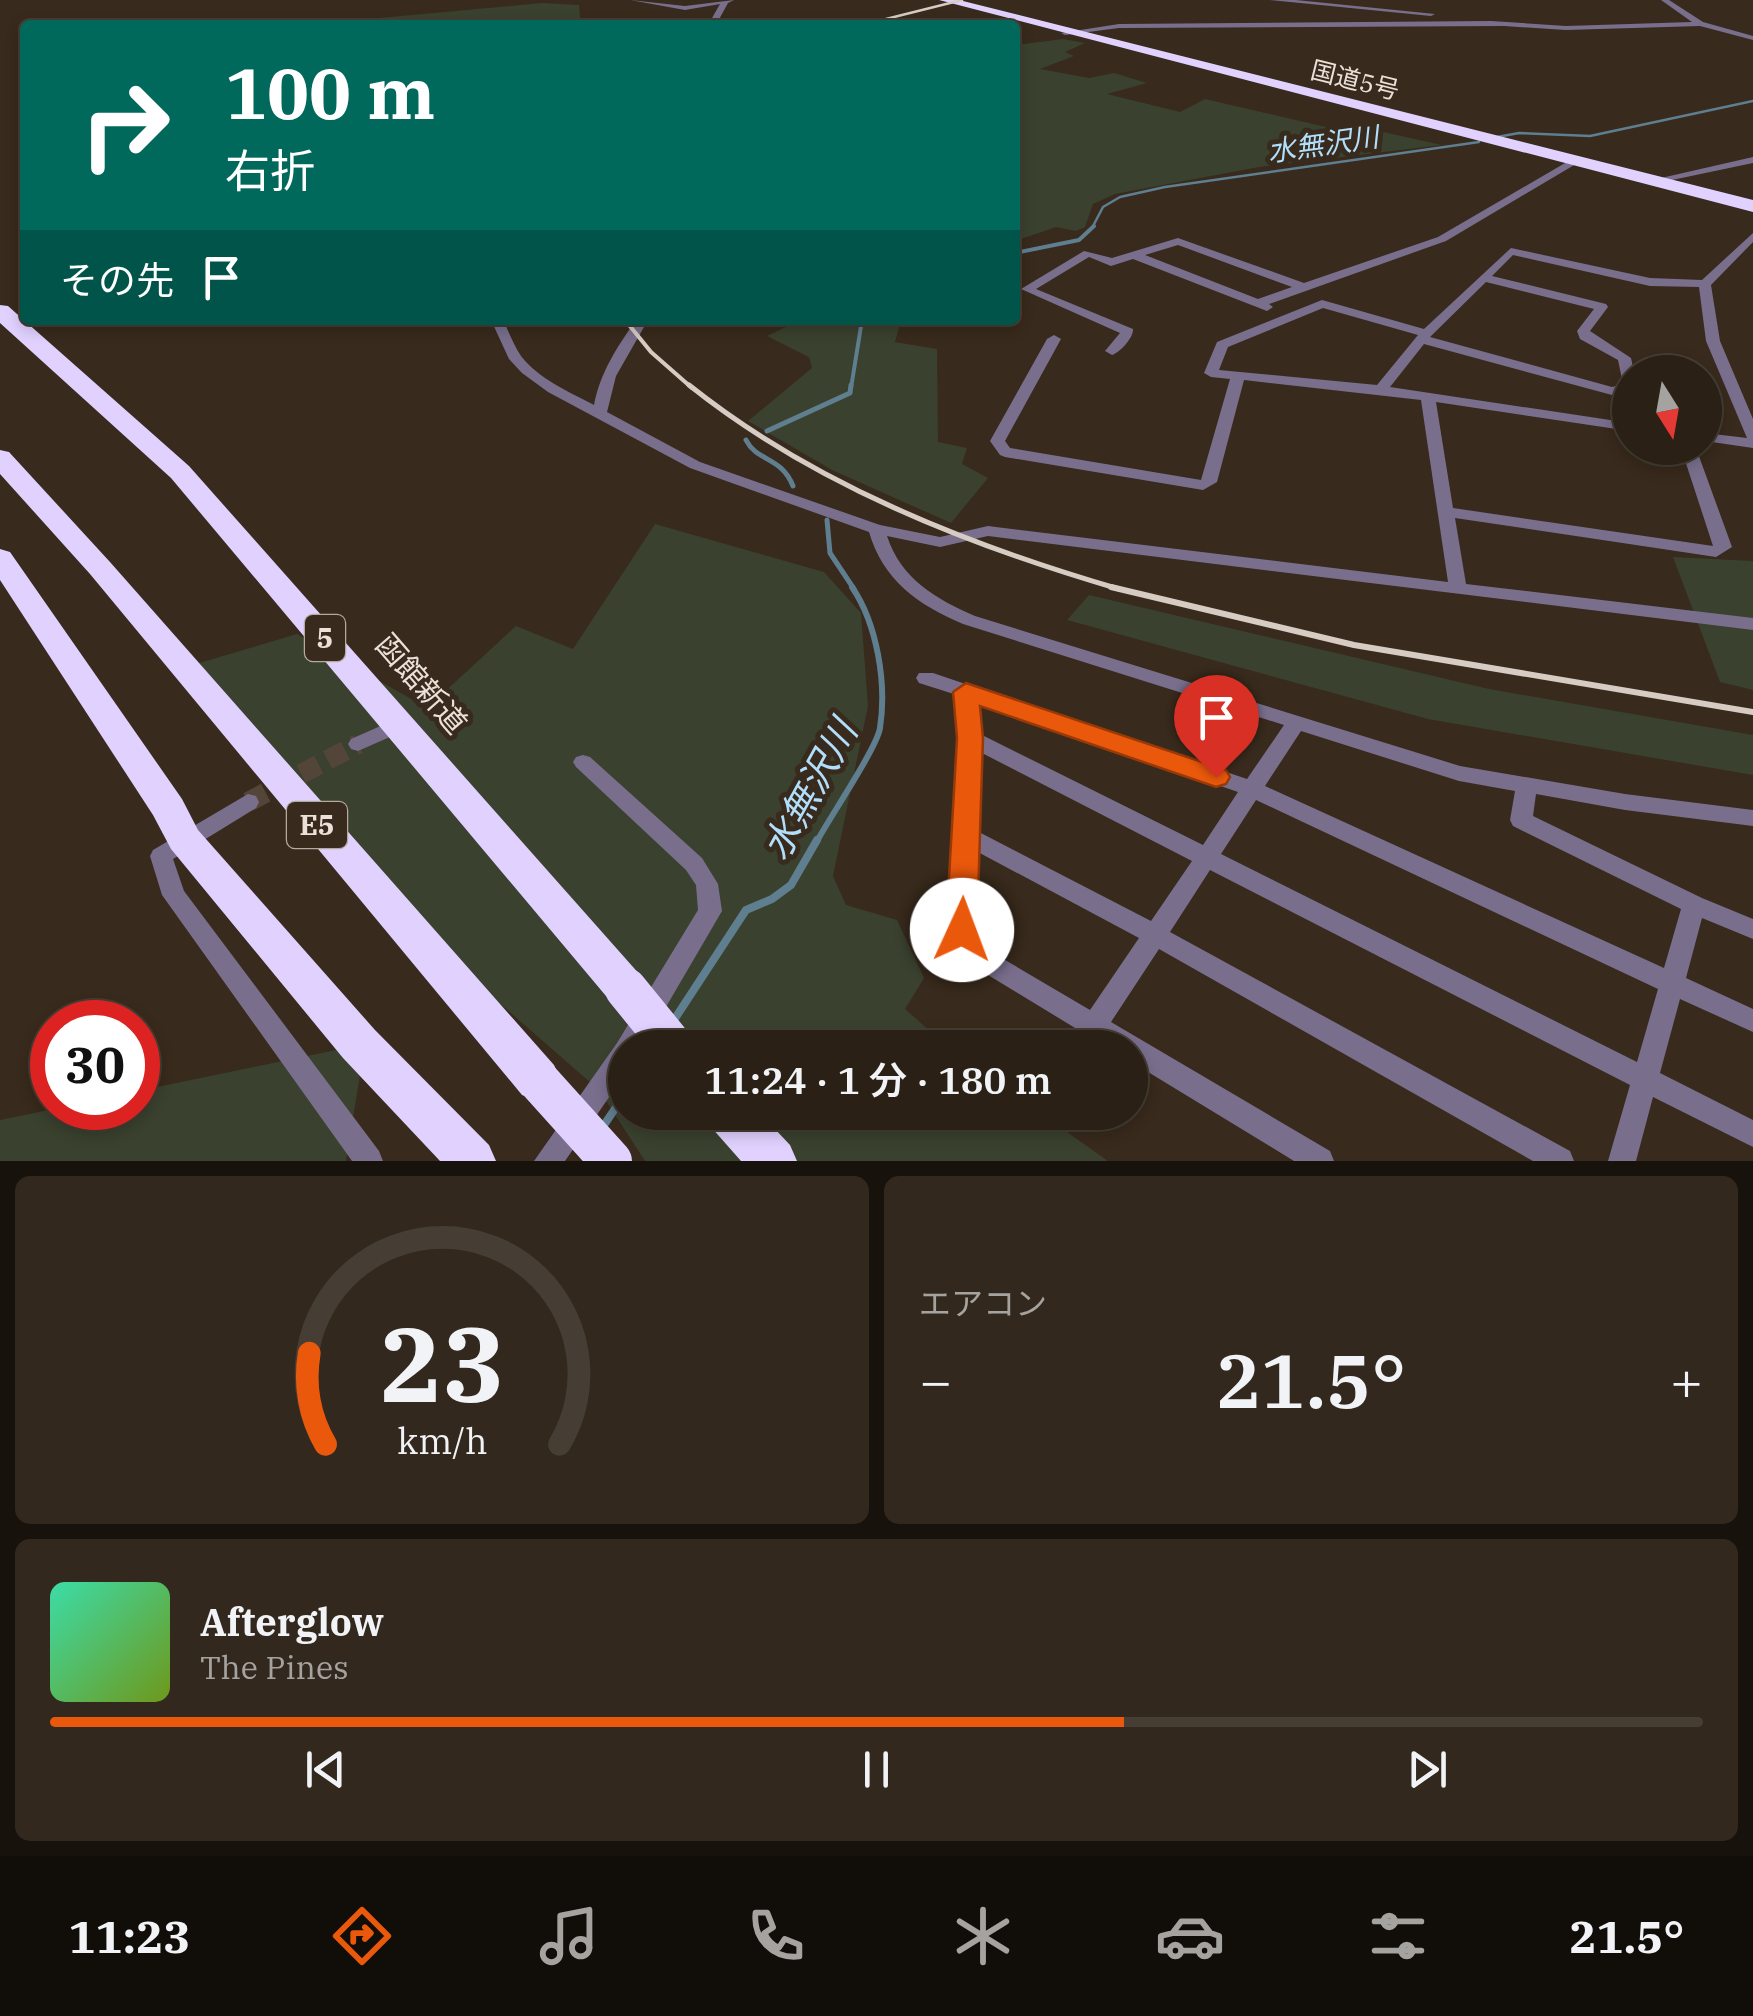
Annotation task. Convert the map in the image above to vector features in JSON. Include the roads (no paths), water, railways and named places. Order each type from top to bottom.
[{"type":"highway","name":"国道5号","points":[[945,0],[1016,20]]},
{"type":"highway","name":"国道5号","points":[[1020,21],[1753,206]]},
{"type":"highway","name":"函館新道","points":[[0,311],[180,472],[401,724],[659,1030]]},
{"type":"highway","name":"E5","points":[[0,437],[100,568]]},
{"type":"highway","name":"E5","points":[[0,458],[100,568],[611,1161]]},
{"type":"highway","points":[[0,558],[184,839],[359,1044],[472,1161]]},
{"type":"highway","points":[[744,1130],[773,1161]]},
{"type":"street","points":[[633,0],[685,8],[727,0]]},
{"type":"street","points":[[1272,0],[1466,18],[1500,25]]},
{"type":"street","points":[[1664,0],[1700,24]]},
{"type":"street","points":[[685,8],[692,20]]},
{"type":"street","points":[[1065,34],[1119,26],[1566,28],[1700,24],[1753,38]]},
{"type":"street","points":[[1653,181],[1753,160]]},
{"type":"street","points":[[1259,303],[1442,239],[1576,161]]},
{"type":"street","points":[[1381,390],[1423,336],[1511,252],[1650,282],[1705,284],[1753,236]]},
{"type":"street","points":[[1112,352],[1128,332],[1027,289],[1088,253],[1111,262],[1178,241],[1305,288]]},
{"type":"street","points":[[1134,255],[1288,317]]},
{"type":"street","points":[[1484,278],[1602,307],[1584,336],[1624,358],[1630,387],[1612,391],[1322,304],[1222,345],[1211,373],[1381,390],[1612,424]]},
{"type":"street","points":[[1705,284],[1713,341],[1753,436]]},
{"type":"street","points":[[499,325],[514,356],[526,370],[600,414],[695,465],[876,529],[940,542],[988,532],[1753,624]]},
{"type":"street","points":[[600,414],[609,370],[639,325]]},
{"type":"street","points":[[1054,340],[997,441],[1005,452],[1203,486],[1209,482],[1238,376]]},
{"type":"street","points":[[1428,398],[1458,588]]},
{"type":"street","points":[[1722,439],[1753,444]]},
{"type":"street","points":[[1446,512],[1716,552],[1724,548],[1696,465]]},
{"type":"street","points":[[876,529],[883,555],[898,576],[936,608],[1458,773],[1753,818]]},
{"type":"street","points":[[926,678],[1252,789],[1753,1021]]},
{"type":"street","points":[[966,692],[970,738],[962,930],[974,954],[1320,1161]]},
{"type":"street","points":[[358,744],[401,724]]},
{"type":"street","points":[[1095,1025],[1296,724]]},
{"type":"street","points":[[970,738],[1753,1134]]},
{"type":"street","points":[[583,762],[694,864],[707,884],[710,911],[639,1030]]},
{"type":"street","points":[[1527,784],[1521,820],[1694,905],[1753,929]]},
{"type":"street","points":[[248,802],[161,856],[174,895],[369,1161]]},
{"type":"street","points":[[964,834],[1155,935],[1560,1161]]},
{"type":"street","points":[[1622,1161],[1694,905]]},
{"type":"street","points":[[548,1161],[608,1077]]},
{"type":"waterway","name":"水無沢川","points":[[1497,137],[1519,133],[1590,136],[1753,101]]},
{"type":"waterway","name":"水無沢川","points":[[1092,228],[1103,207],[1120,197],[1165,187],[1479,142]]},
{"type":"waterway","name":"水無沢川","points":[[1020,252],[1079,240],[1092,228]]},
{"type":"waterway","name":"水無沢川","points":[[851,388],[861,325]]},
{"type":"waterway","name":"水無沢川","points":[[767,431],[850,393],[851,385]]},
{"type":"waterway","name":"水無沢川","points":[[746,440],[756,452],[782,469],[793,486]]},
{"type":"waterway","name":"水無沢川","points":[[827,520],[830,553],[854,589]]},
{"type":"waterway","name":"水無沢川","points":[[816,843],[862,767],[880,728],[878,654],[868,618],[852,587]]},
{"type":"waterway","name":"水無沢川","points":[[674,1020],[746,910],[772,899],[791,885],[817,840]]},
{"type":"waterway","name":"水無沢川","points":[[604,1125],[608,1119]]},
{"type":"tunnel","points":[[248,802],[358,744]]},
{"type":"railway","points":[[882,20],[962,0]]},
{"type":"railway","points":[[629,325],[651,352],[692,388]]},
{"type":"railway","points":[[689,385],[787,452],[894,508],[1006,552],[1117,589]]},
{"type":"railway","points":[[1111,587],[1117,589]]},
{"type":"railway","points":[[1117,589],[1354,645],[1753,712]]}]
